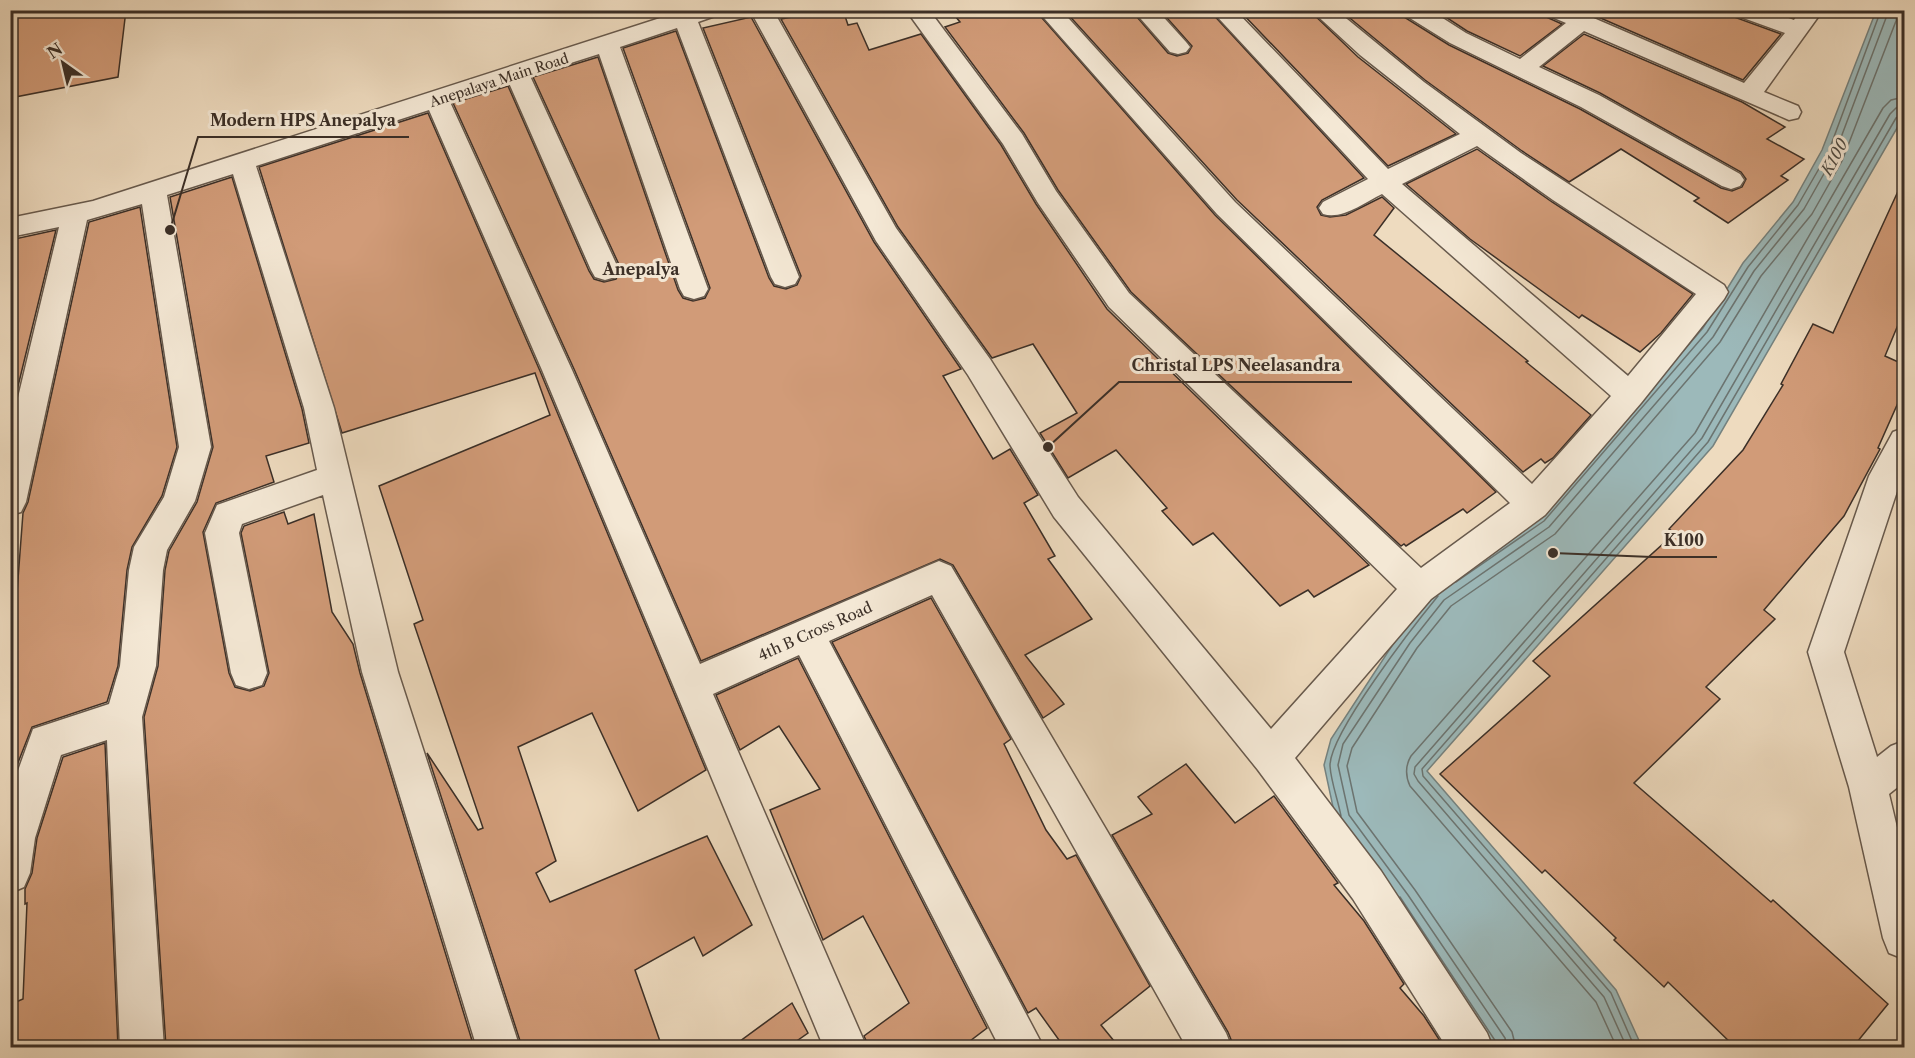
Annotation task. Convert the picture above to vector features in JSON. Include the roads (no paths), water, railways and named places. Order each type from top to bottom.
[{"type":"street","name":"Anepalaya Main Road","points":[[10,228],[75,214],[153,190],[608,45],[710,10]]},
{"type":"street","points":[[761,10],[812,97],[886,234],[979,367],[1066,507],[1271,757],[1367,885],[1472,1047]]},
{"type":"street","points":[[917,10],[1013,140],[1047,197],[1119,300],[1419,588]]},
{"type":"street","points":[[1048,10],[1226,208],[1533,505]]},
{"type":"street","points":[[1144,10],[1178,47]]},
{"type":"street","points":[[1222,10],[1397,194],[1630,395]]},
{"type":"street","points":[[1271,757],[1419,588],[1533,505],[1630,395],[1714,292],[1585,211],[1478,135],[1322,10]]},
{"type":"street","points":[[1413,10],[1438,28],[1590,101],[1731,180]]},
{"type":"street","points":[[1438,28],[1458,10]]},
{"type":"street","points":[[1555,10],[1789,112]]},
{"type":"street","points":[[1743,10],[1799,30]]},
{"type":"street","points":[[1749,94],[1812,10]]},
{"type":"street","points":[[686,18],[785,278]]},
{"type":"street","points":[[1522,69],[1582,22]]},
{"type":"street","points":[[608,45],[694,289]]},
{"type":"street","points":[[518,74],[605,270]]},
{"type":"street","points":[[437,100],[558,370],[846,1047]]},
{"type":"street","points":[[1332,208],[1478,135]]},
{"type":"street","points":[[242,162],[319,408],[380,672],[499,1047]]},
{"type":"street","points":[[142,1047],[124,717],[138,666],[146,570],[151,547],[179,501],[195,447],[153,190]]},
{"type":"street","points":[[10,502],[75,214]]},
{"type":"street","points":[[1904,444],[1885,476],[1826,652],[1868,787],[1905,938]]},
{"type":"street","points":[[249,673],[222,533],[229,515],[335,477]]},
{"type":"street","name":"4th B Cross Road","points":[[691,686],[939,576],[1211,1047]]},
{"type":"street","points":[[807,635],[1023,1047]]},
{"type":"street","points":[[10,873],[15,838],[45,742],[124,717]]},
{"type":"street","points":[[1868,787],[1905,759]]},
{"type":"water","name":"K100","points":[[1876,11],[1904,11],[1904,116],[1713,446],[1427,771],[1616,990],[1642,1047],[1495,1047],[1397,903],[1336,821],[1324,765],[1331,739],[1399,635],[1435,590],[1608,438],[1703,328],[1743,263],[1793,202],[1822,150]]},
{"type":"place","name":"Modern HPS Anepalya","points":[[170,230]]},
{"type":"place","name":"Christal LPS Neelasandra","points":[[1048,447]]},
{"type":"place","name":"K100","points":[[1553,553]]},
{"type":"district","name":"Anepalya","points":[[641,269]]}]
